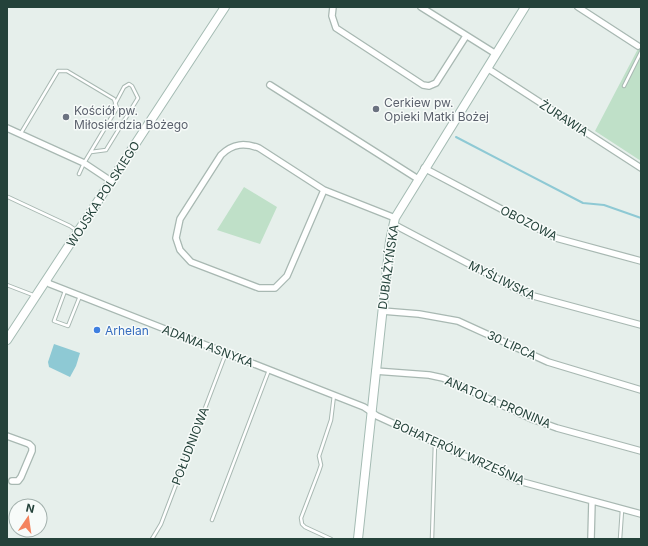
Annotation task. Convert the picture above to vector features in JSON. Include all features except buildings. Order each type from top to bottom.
[{"type":"street","name":"WOJSKA POLSKIEGO","points":[[7,340],[225,7]]},
{"type":"street","points":[[334,7],[332,16],[336,28],[423,85],[428,86],[436,82],[466,36]]},
{"type":"street","points":[[421,7],[496,54]]},
{"type":"street","name":"DUBIAŻYŃSKA","points":[[358,539],[375,371],[394,221],[424,168],[526,7]]},
{"type":"street","points":[[578,7],[638,46]]},
{"type":"street","name":"ŻURAWIA","points":[[487,68],[641,168]]},
{"type":"street","points":[[270,85],[418,179]]},
{"type":"street","points":[[7,128],[84,163],[111,181]]},
{"type":"street","points":[[248,144],[259,148],[324,190],[287,276],[275,288],[259,288],[190,262],[180,250],[176,238],[180,219],[221,155],[228,148],[248,144]]},
{"type":"street","name":"OBOZOWA","points":[[424,168],[556,238],[641,261]]},
{"type":"street","name":"MYŚLIWSKA","points":[[324,190],[394,221],[404,229],[526,294],[641,325]]},
{"type":"street","name":"ADAMA ASNYKA","points":[[46,281],[65,290],[334,395],[371,411]]},
{"type":"street","name":"30 LIPCA","points":[[382,311],[419,314],[458,321],[548,362],[641,390]]},
{"type":"street","name":"ANATOLA PRONINA","points":[[375,371],[429,375],[443,378],[532,419],[557,428],[641,451]]},
{"type":"street","name":"BOHATERÓW WRZEŚNIA","points":[[371,411],[520,481],[641,514]]},
{"type":"street","points":[[7,436],[29,444],[32,447],[32,451],[21,477],[18,481],[12,481]]},
{"type":"street","points":[[591,539],[592,501]]},
{"type":"lane","points":[[624,86],[641,52]]},
{"type":"lane","points":[[20,133],[58,71],[67,71],[114,99],[117,108],[79,174]]},
{"type":"lane","points":[[91,152],[106,150],[138,98],[132,86],[127,84],[124,86],[115,104]]},
{"type":"lane","points":[[8,197],[70,226],[78,232]]},
{"type":"lane","points":[[7,285],[36,296]]},
{"type":"lane","points":[[65,290],[54,321],[68,326],[80,296]]},
{"type":"lane","name":"POŁUDNIOWA","points":[[152,539],[161,524],[226,353]]},
{"type":"lane","points":[[212,520],[269,370]]},
{"type":"lane","points":[[331,539],[305,527],[302,524],[301,518],[320,471],[321,465],[319,456],[331,420],[334,395]]},
{"type":"lane","points":[[432,539],[435,442]]},
{"type":"lane","points":[[620,539],[622,510]]},
{"type":"green space","points":[[641,43],[641,161],[595,131]]},
{"type":"green space","points":[[244,187],[277,207],[260,244],[217,230]]},
{"type":"water","points":[[54,344],[80,353],[76,366],[70,377],[49,367],[48,362]]},
{"type":"waterway","points":[[456,137],[583,203],[604,205],[641,218]]},
{"type":"place","name":"Cerkiew pw. Opieki Matki Bożej","points":[[376,109]]},
{"type":"place","name":"Kościół pw. Miłosierdzia Bożego","points":[[66,117]]},
{"type":"place","name":"Arhelan","points":[[97,330]]}]
